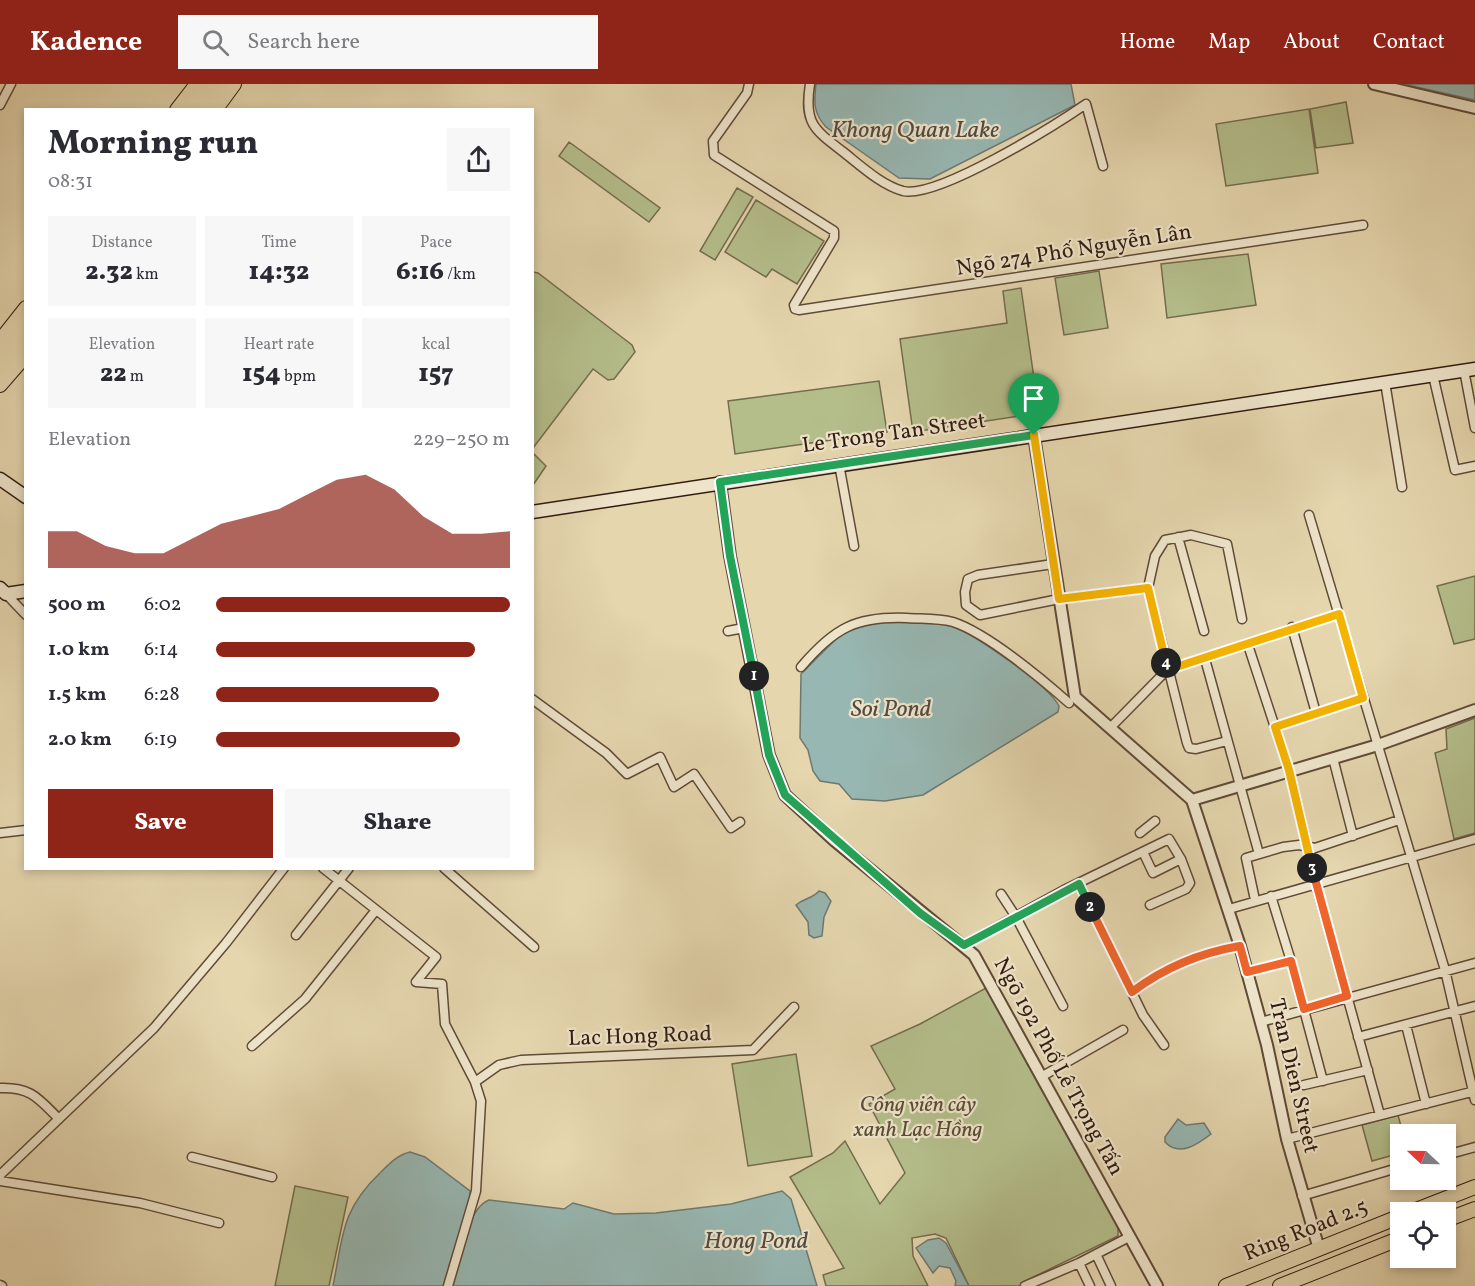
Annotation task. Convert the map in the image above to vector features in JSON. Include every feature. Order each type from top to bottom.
[{"type":"main road","points":[[179,108],[197,84]]},
{"type":"main road","points":[[190,108],[207,84]]},
{"type":"main road","points":[[201,108],[219,84]]},
{"type":"main road","points":[[216,108],[234,84]]},
{"type":"main road","points":[[0,341],[24,311]]},
{"type":"main road","points":[[0,352],[24,323]]},
{"type":"main road","points":[[0,367],[24,339]]},
{"type":"main road","points":[[0,385],[24,357]]},
{"type":"main road","name":"Le Trong Tan Street","points":[[534,512],[1469,369]]},
{"type":"main road","points":[[0,479],[24,496]]},
{"type":"main road","points":[[3,591],[24,591]]},
{"type":"main road","points":[[1437,1202],[1475,1187]]},
{"type":"main road","points":[[1456,1216],[1475,1209]]},
{"type":"main road","name":"Ring Road 2.5","points":[[1226,1286],[1250,1281],[1319,1249],[1390,1220]]},
{"type":"main road","name":"Ring Road 2.5","points":[[1280,1286],[1390,1242]]},
{"type":"street","points":[[0,105],[11,84]]},
{"type":"street","name":"Ngõ 274 Phố Nguyễn Lân","points":[[749,84],[747,93],[713,141],[714,155],[834,231],[834,238],[794,304],[795,309],[799,310],[1363,225]]},
{"type":"street","points":[[810,84],[807,105],[812,125],[823,137],[881,180],[905,191],[920,192],[946,182],[1025,141],[1086,104],[1103,166]]},
{"type":"street","points":[[1374,84],[1475,108]]},
{"type":"street","points":[[1469,369],[1475,428]]},
{"type":"street","points":[[1433,375],[1455,470],[1475,466]]},
{"type":"street","points":[[1385,382],[1402,488]]},
{"type":"street","name":"Tran Dien Street","points":[[1034,435],[1075,697],[1192,800],[1240,946],[1261,1022],[1287,1139],[1319,1249]]},
{"type":"street","points":[[839,464],[854,546]]},
{"type":"street","name":"Ngõ 192 Phố Lê Trọng Tấn","points":[[720,482],[744,628],[769,755],[785,795],[920,913],[964,945],[985,972],[1157,1286]]},
{"type":"street","points":[[1287,1139],[1474,1094],[1445,970],[1309,515]]},
{"type":"street","points":[[1227,741],[1196,749],[1189,748],[1167,670],[1148,588],[1155,556],[1165,540],[1191,535],[1227,544],[1242,620]]},
{"type":"street","points":[[1178,537],[1204,631]]},
{"type":"street","points":[[1053,564],[978,575],[968,579],[964,592],[966,605],[980,615],[1059,599],[1148,588]]},
{"type":"street","points":[[3,591],[24,613]]},
{"type":"street","points":[[1111,728],[1167,670],[1248,645],[1292,627],[1339,614]]},
{"type":"street","points":[[801,667],[833,636],[863,620],[878,617],[944,620],[958,624],[989,642],[1069,703]]},
{"type":"street","points":[[1292,627],[1316,713]]},
{"type":"street","points":[[728,631],[744,628]]},
{"type":"street","points":[[1248,645],[1289,770],[1316,884],[1380,1115]]},
{"type":"street","points":[[1204,659],[1259,854]]},
{"type":"street","points":[[1275,727],[1363,698]]},
{"type":"street","points":[[534,700],[606,753],[627,774],[660,757],[674,787],[694,774],[731,828],[740,822]]},
{"type":"street","points":[[1192,800],[1378,745],[1475,711]]},
{"type":"street","points":[[1333,758],[1353,836]]},
{"type":"street","points":[[1255,900],[1246,858],[1283,848],[1315,848],[1399,820]]},
{"type":"street","points":[[1140,832],[1155,821]]},
{"type":"street","points":[[0,833],[24,830]]},
{"type":"street","points":[[964,945],[1169,839],[1181,859],[1190,884],[1186,889],[1150,904]]},
{"type":"street","points":[[1229,909],[1412,855],[1475,839]]},
{"type":"street","points":[[1143,852],[1153,873],[1181,859]]},
{"type":"street","points":[[0,1175],[154,1028],[226,943],[282,870]]},
{"type":"street","points":[[325,870],[436,957],[416,982],[442,984],[445,1024],[475,1082],[481,1101],[476,1191],[448,1286]]},
{"type":"street","points":[[296,935],[347,870]]},
{"type":"street","points":[[446,870],[534,947]]},
{"type":"street","points":[[1079,884],[1143,1016],[1164,1045]]},
{"type":"street","points":[[1001,894],[1016,917],[1063,1006]]},
{"type":"street","points":[[1271,896],[1323,1081]]},
{"type":"street","points":[[252,1046],[305,999],[376,910]]},
{"type":"street","points":[[1132,992],[1146,981],[1203,952],[1240,946]]},
{"type":"street","points":[[1247,972],[1291,961]]},
{"type":"street","points":[[1261,1022],[1347,996],[1475,963]]},
{"type":"street","points":[[1359,1037],[1475,1006]]},
{"type":"street","name":"Lac Hong Road","points":[[475,1082],[499,1065],[521,1060],[753,1050],[794,1007]]},
{"type":"street","points":[[1406,1024],[1426,1104]]},
{"type":"street","points":[[1041,1077],[1123,1030]]},
{"type":"street","points":[[1304,1086],[1368,1070]]},
{"type":"street","points":[[0,1088],[19,1088],[32,1093],[59,1119]]},
{"type":"street","points":[[1456,1152],[1475,1147]]},
{"type":"street","points":[[192,1157],[272,1177]]},
{"type":"street","points":[[1302,1196],[1390,1170]]},
{"type":"street","points":[[0,1181],[140,1203],[219,1223]]},
{"type":"street","points":[[1025,1286],[1079,1263],[1129,1237]]},
{"type":"street","points":[[1096,1254],[1111,1286]]},
{"type":"street","points":[[1079,1263],[1090,1286]]},
{"type":"green space","points":[[1346,102],[1353,143],[1316,148],[1310,109]]},
{"type":"green space","points":[[1309,109],[1318,173],[1226,186],[1216,124]]},
{"type":"green space","points":[[569,142],[660,208],[649,222],[559,156]]},
{"type":"green space","points":[[737,188],[753,197],[715,260],[700,251]]},
{"type":"green space","points":[[756,200],[824,241],[797,284],[772,269],[766,277],[725,252]]},
{"type":"green space","points":[[1248,254],[1256,305],[1167,318],[1161,264]]},
{"type":"green space","points":[[1099,271],[1108,328],[1064,335],[1055,278]]},
{"type":"green space","points":[[534,272],[632,345],[635,352],[614,379],[608,380],[593,369],[534,447]]},
{"type":"green space","points":[[1021,288],[1039,413],[913,432],[900,339],[1007,323],[1003,291]]},
{"type":"green space","points":[[879,381],[887,432],[735,454],[728,401]]},
{"type":"green space","points":[[534,454],[546,466],[534,484]]},
{"type":"green space","points":[[1475,576],[1475,639],[1454,644],[1437,586]]},
{"type":"green space","points":[[1475,718],[1475,833],[1454,839],[1435,753],[1447,749],[1446,729]]},
{"type":"green space","name":"Công viên cây xanh Lạc Hồng","points":[[986,988],[1080,1159],[1118,1221],[1118,1236],[1021,1283],[1022,1286],[969,1286],[946,1238],[935,1234],[912,1238],[913,1256],[928,1286],[826,1286],[823,1275],[844,1268],[790,1177],[833,1153],[845,1141],[880,1204],[905,1173],[869,1104],[895,1089],[871,1046],[920,1024]]},
{"type":"green space","points":[[796,1054],[812,1156],[748,1166],[732,1064]]},
{"type":"green space","points":[[1398,1115],[1400,1124],[1390,1124],[1390,1156],[1372,1161],[1362,1125]]},
{"type":"green space","points":[[295,1186],[348,1197],[329,1286],[275,1286]]},
{"type":"water","name":"Khong Quan Lake","points":[[816,84],[1071,84],[1075,105],[930,179],[899,178],[826,127],[815,107]]},
{"type":"water","points":[[1403,84],[1475,84],[1475,100]]},
{"type":"water","name":"Soi Pond","points":[[897,620],[952,626],[977,639],[1010,661],[1041,686],[1059,706],[1058,712],[923,795],[885,801],[852,799],[839,784],[820,781],[813,771],[808,750],[800,738],[801,674],[841,634],[856,626]]},
{"type":"water","points":[[819,891],[825,893],[831,901],[824,917],[822,936],[814,938],[809,935],[808,922],[796,905]]},
{"type":"water","points":[[1178,1119],[1186,1125],[1204,1123],[1211,1134],[1188,1148],[1176,1149],[1165,1142],[1165,1137]]},
{"type":"water","points":[[410,1152],[425,1157],[470,1191],[471,1201],[443,1286],[333,1286],[342,1238],[358,1199],[367,1186],[390,1163]]},
{"type":"water","name":"Hong Pond","points":[[782,1191],[791,1199],[817,1286],[451,1286],[469,1225],[481,1205],[489,1200],[564,1209],[573,1203],[614,1214],[656,1213],[731,1204]]},
{"type":"water","points":[[939,1238],[946,1243],[969,1286],[955,1286],[956,1281],[950,1268],[939,1266],[933,1273],[916,1248],[928,1240]]},
{"type":"route","points":[[1034,435],[1059,599],[1148,588],[1163,643],[1167,670],[1248,645],[1292,627],[1339,614],[1363,698],[1275,727],[1289,770],[1316,884],[1347,996],[1304,1009],[1291,961],[1247,972],[1240,946],[1203,952],[1146,981],[1132,992],[1079,884],[964,945],[933,920],[920,913],[890,885],[808,818],[785,795],[771,763],[763,727],[730,556],[720,482],[1034,435]]}]
